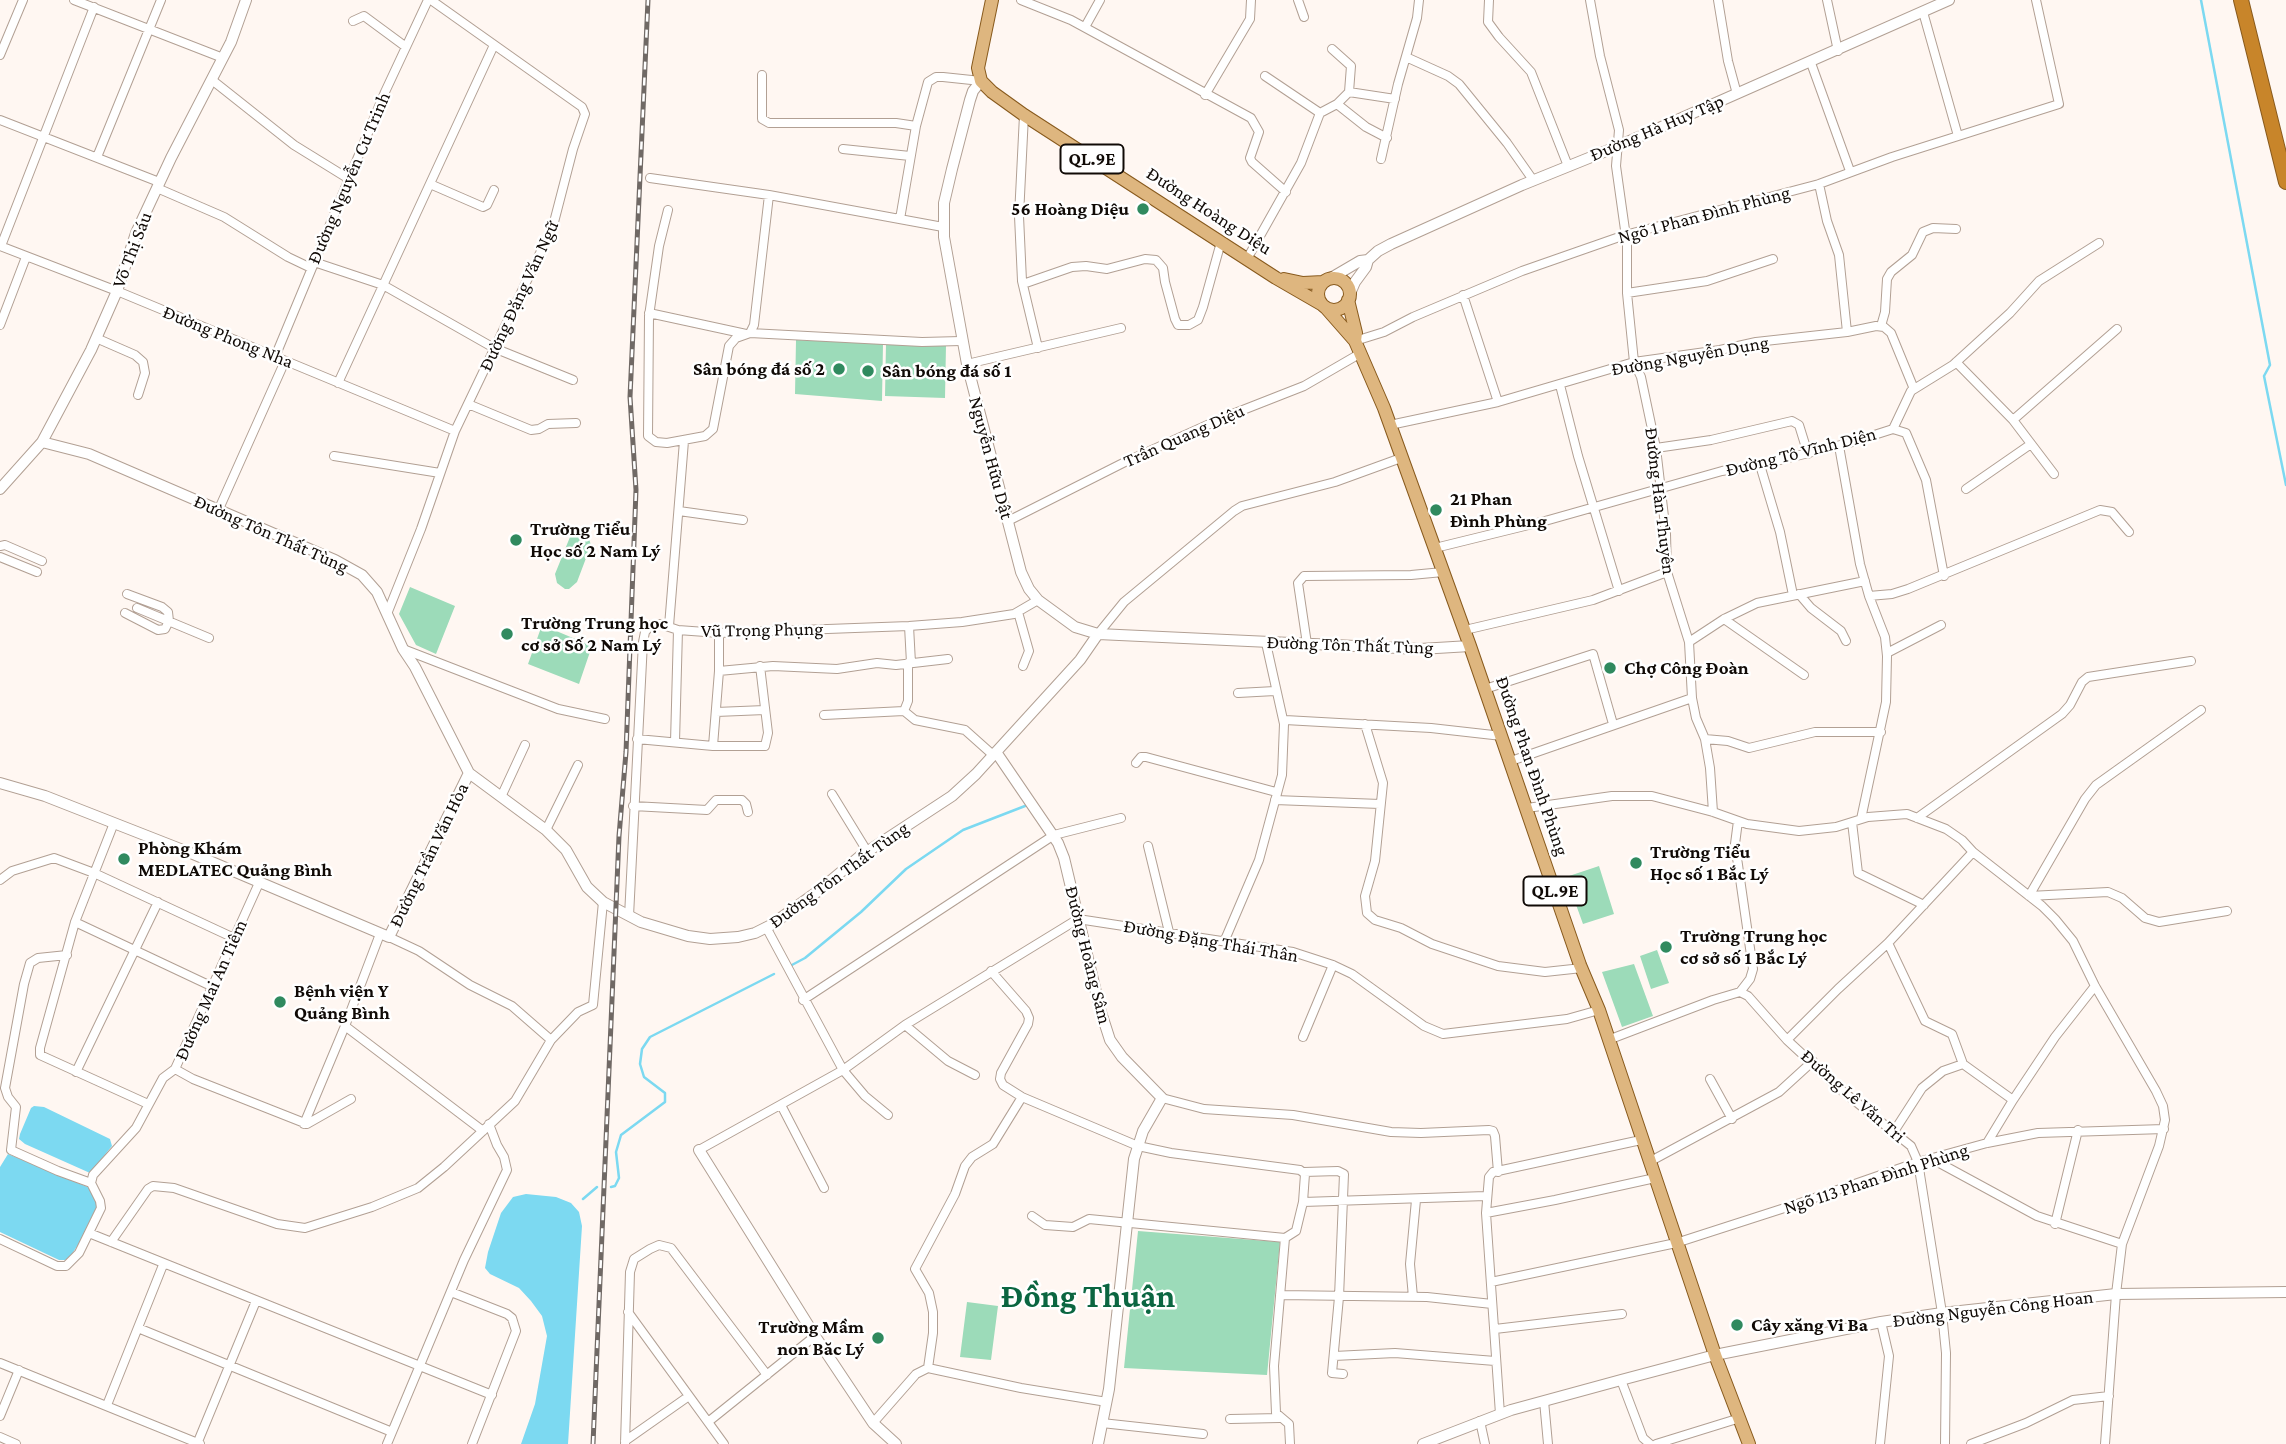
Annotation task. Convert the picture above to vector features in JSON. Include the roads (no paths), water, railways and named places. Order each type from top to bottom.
[{"type":"highway","points":[[2241,0],[2286,183]]},
{"type":"main road","points":[[981,81],[978,68],[992,0]]},
{"type":"main road","name":"Đường Hoàng Diệu","points":[[981,81],[1000,99],[1024,115],[1276,278],[1324,306]]},
{"type":"main road","name":"Đường Hoàng Diệu","points":[[1276,278],[1303,283],[1327,280]]},
{"type":"main road","points":[[1327,280],[1345,283],[1349,298],[1338,309],[1324,306],[1318,292],[1327,280]]},
{"type":"main road","name":"Đường Phan Đình Phùng","points":[[1349,298],[1355,341]]},
{"type":"main road","name":"Đường Phan Đình Phùng","points":[[1324,306],[1355,341],[1390,425],[1598,1010],[1715,1356],[1749,1444]]},
{"type":"street","points":[[0,55],[23,0]]},
{"type":"street","points":[[74,0],[223,58]]},
{"type":"street","points":[[97,157],[161,0]]},
{"type":"street","name":"Võ Thị Sáu","points":[[0,489],[42,442],[96,338],[158,185],[223,58],[246,0]]},
{"type":"street","name":"Đường Đặng Văn Ngữ","points":[[387,614],[417,540],[454,431],[554,226],[573,149],[585,114],[582,107],[430,0]]},
{"type":"street","name":"Đường Nguyễn Cư Trinh","points":[[275,357],[385,92],[430,0]]},
{"type":"street","points":[[1021,0],[1086,27],[1251,118],[1259,132],[1250,158],[1286,192]]},
{"type":"street","points":[[1086,27],[1100,0]]},
{"type":"street","points":[[1205,95],[1250,19],[1251,0]]},
{"type":"street","points":[[1298,0],[1304,17]]},
{"type":"street","points":[[1381,159],[1419,0]]},
{"type":"street","points":[[1489,0],[1488,22],[1531,72],[1568,166]]},
{"type":"street","name":"Đường Hàn Thuyên","points":[[1590,0],[1600,56],[1619,130],[1616,166],[1625,235],[1627,293],[1634,362],[1641,377],[1656,448],[1662,489],[1667,572],[1689,642],[1692,698],[1696,718],[1705,739],[1713,812]]},
{"type":"street","points":[[1718,0],[1728,61],[1737,94]]},
{"type":"street","points":[[1827,0],[1838,51]]},
{"type":"street","name":"Đường Hà Huy Tập","points":[[1349,298],[1368,260],[1391,244],[1533,180],[1838,51],[1949,0]]},
{"type":"street","name":"Ngõ 1 Phan Đình Phùng","points":[[1355,341],[1384,332],[1522,271],[1625,235],[1819,184],[2059,104],[2036,0]]},
{"type":"street","points":[[0,246],[94,8]]},
{"type":"street","points":[[1923,12],[1958,136]]},
{"type":"street","points":[[353,21],[364,16],[406,47]]},
{"type":"street","points":[[338,383],[494,45]]},
{"type":"street","points":[[1247,259],[1301,163],[1320,113],[1337,104],[1349,92],[1351,66],[1332,49]]},
{"type":"street","points":[[1406,57],[1448,76],[1459,84],[1533,180]]},
{"type":"street","points":[[1811,62],[1850,172]]},
{"type":"street","points":[[762,75],[762,120],[769,123],[896,123],[916,126]]},
{"type":"street","points":[[1265,76],[1320,113]]},
{"type":"street","points":[[900,219],[916,126],[928,82],[936,77],[981,81]]},
{"type":"street","points":[[212,80],[294,145],[349,178]]},
{"type":"street","name":"Nguyễn Hữu Dật","points":[[981,81],[970,100],[944,203],[943,227],[961,341],[1021,572],[1038,600],[1075,627],[1098,634]]},
{"type":"street","points":[[1349,92],[1395,99]]},
{"type":"street","points":[[1337,104],[1366,127],[1387,138]]},
{"type":"street","points":[[1024,115],[1018,206],[1023,284],[1038,348]]},
{"type":"street","points":[[0,120],[97,157],[158,185],[224,217],[288,257],[383,285],[494,348],[573,380]]},
{"type":"street","points":[[844,149],[910,156]]},
{"type":"street","points":[[650,178],[769,195],[943,227]]},
{"type":"street","points":[[430,184],[483,207],[487,205],[494,190]]},
{"type":"street","points":[[1819,184],[1839,255],[1847,332]]},
{"type":"street","points":[[668,210],[659,246],[649,313],[648,436],[656,442],[684,441],[705,436],[713,429],[729,346],[748,333],[754,325],[769,195]]},
{"type":"street","points":[[1956,229],[1933,228],[1923,232],[1912,255],[1891,272],[1887,279],[1885,312],[1881,326],[1891,333],[1914,388],[1956,362],[2010,313],[2039,281],[2098,243]]},
{"type":"street","points":[[1023,284],[1072,267],[1117,268],[1144,259],[1156,260],[1163,268],[1164,282],[1178,325],[1189,325],[1198,320],[1221,242]]},
{"type":"street","name":"Đường Phong Nha","points":[[0,246],[117,291],[454,431]]},
{"type":"street","points":[[0,325],[26,257]]},
{"type":"street","points":[[1627,293],[1707,281],[1773,259]]},
{"type":"street","name":"Đường Hà Huy Tập","points":[[1327,280],[1360,261],[1368,260]]},
{"type":"street","points":[[1463,295],[1498,402]]},
{"type":"street","points":[[649,313],[748,333],[961,341]]},
{"type":"street","name":"Đường Nguyễn Dụng","points":[[1390,425],[1498,402],[1634,362],[1756,342],[1881,326]]},
{"type":"street","points":[[967,363],[1121,328]]},
{"type":"street","points":[[2013,420],[2117,329]]},
{"type":"street","points":[[96,338],[135,355],[143,362],[145,373],[138,395]]},
{"type":"street","name":"Trần Quang Diệu","points":[[1008,522],[1125,462],[1225,417],[1304,386],[1361,353]]},
{"type":"street","points":[[218,510],[285,361]]},
{"type":"street","points":[[1956,362],[2013,420],[2054,474]]},
{"type":"street","points":[[1560,385],[1593,508],[1619,591]]},
{"type":"street","name":"Đường Tô Vĩnh Diện","points":[[1435,548],[1593,508],[1722,471],[1839,446],[1893,429],[1910,391],[1914,388]]},
{"type":"street","points":[[468,404],[531,430],[548,424],[576,422]]},
{"type":"street","points":[[1656,448],[1711,440],[1792,421],[1799,425],[1808,454]]},
{"type":"street","points":[[1893,429],[1906,433],[1926,480],[1944,576]]},
{"type":"street","points":[[629,916],[633,806],[645,632],[651,625],[669,626],[684,441]]},
{"type":"street","name":"Đường Tôn Thất Tùng","points":[[42,442],[89,454],[354,569],[377,592],[403,649],[415,667],[468,773],[547,830],[566,850],[587,887],[603,902],[662,930],[710,939],[738,937],[766,928],[783,918],[867,851],[952,796],[1080,660],[1098,634],[1420,649],[1470,646]]},
{"type":"street","points":[[1966,489],[2031,444]]},
{"type":"street","points":[[1839,446],[1865,581],[1885,637],[1888,682],[1881,732],[1857,820],[1858,873],[1924,905]]},
{"type":"street","points":[[334,456],[440,473]]},
{"type":"street","points":[[1098,634],[1124,602],[1242,506],[1335,482],[1401,458]]},
{"type":"street","points":[[1760,465],[1796,595],[1841,631],[1846,641]]},
{"type":"street","points":[[1869,596],[1892,594],[1944,576],[2100,510],[2112,512],[2129,533]]},
{"type":"street","points":[[679,511],[743,520]]},
{"type":"street","points":[[0,546],[5,545],[42,561]]},
{"type":"street","points":[[0,558],[37,572]]},
{"type":"street","points":[[1307,644],[1298,583],[1304,576],[1443,572]]},
{"type":"street","points":[[1465,630],[1564,607],[1619,591],[1667,572]]},
{"type":"street","points":[[1689,642],[1724,619],[1757,603],[1865,581]]},
{"type":"street","points":[[125,613],[158,631],[164,629],[169,621],[168,612],[162,607],[127,594]]},
{"type":"street","name":"Vũ Trọng Phụng","points":[[669,626],[678,630],[719,633],[962,622],[1018,612],[1038,600]]},
{"type":"street","points":[[137,608],[209,638]]},
{"type":"street","points":[[1018,612],[1029,651],[1023,666]]},
{"type":"street","points":[[1724,619],[1804,675]]},
{"type":"street","points":[[905,711],[908,701],[909,625]]},
{"type":"street","points":[[1886,653],[1941,625]]},
{"type":"street","points":[[675,742],[678,630]]},
{"type":"street","points":[[713,746],[719,633]]},
{"type":"street","points":[[1224,942],[1259,860],[1282,775],[1284,724],[1266,643]]},
{"type":"street","points":[[403,649],[558,709],[605,719]]},
{"type":"street","points":[[1485,689],[1592,654],[1613,724]]},
{"type":"street","points":[[719,671],[760,666],[836,669],[877,663],[948,659]]},
{"type":"street","points":[[1917,818],[2062,714],[2088,677],[2191,661]]},
{"type":"street","points":[[637,739],[713,746],[765,746],[768,733],[760,666]]},
{"type":"street","points":[[1238,693],[1275,691]]},
{"type":"street","points":[[1511,761],[1692,698]]},
{"type":"street","points":[[716,712],[765,709]]},
{"type":"street","points":[[2029,896],[2085,799],[2096,785],[2201,710]]},
{"type":"street","points":[[824,715],[905,711],[915,720],[965,730],[994,753]]},
{"type":"street","points":[[1284,724],[1285,720],[1365,724],[1502,736]]},
{"type":"street","points":[[1365,724],[1383,783],[1377,852],[1364,905],[1367,913],[1375,920],[1401,928],[1432,944],[1498,966],[1545,972],[1582,968]]},
{"type":"street","points":[[1705,739],[1728,741],[1749,748],[1815,732],[1881,732]]},
{"type":"street","points":[[500,797],[525,745]]},
{"type":"street","name":"Đường Hoàng Sâm","points":[[994,753],[1054,835],[1064,858],[1110,1040],[1122,1057],[1162,1098]]},
{"type":"street","points":[[1136,763],[1141,757],[1146,757],[1276,796],[1380,804]]},
{"type":"street","points":[[547,830],[578,765]]},
{"type":"street","name":"Đường Trần Văn Hòa","points":[[304,1124],[384,936],[468,773]]},
{"type":"street","points":[[0,783],[26,789],[114,823],[419,951],[470,985],[512,1006],[551,1040]]},
{"type":"street","points":[[832,794],[867,851]]},
{"type":"street","points":[[1527,808],[1591,798],[1652,796],[1763,827],[1798,831],[1907,814],[1946,829],[1962,840],[2055,919],[2073,941],[2163,1106],[2164,1129],[2160,1146],[2122,1244],[2105,1444]]},
{"type":"street","points":[[633,806],[707,810],[716,800],[742,800],[748,812]]},
{"type":"street","points":[[803,1000],[1054,835],[1121,818]]},
{"type":"street","points":[[1608,1040],[1740,992],[1750,979],[1753,970],[1735,844],[1738,821]]},
{"type":"street","points":[[114,823],[75,922],[40,1055],[148,1104]]},
{"type":"street","points":[[1148,846],[1169,933]]},
{"type":"street","points":[[1787,1040],[1888,943],[1973,852]]},
{"type":"street","points":[[0,880],[12,870],[54,858],[94,873],[234,938]]},
{"type":"street","name":"Đường Mai An Tiêm","points":[[91,1183],[93,1175],[136,1128],[163,1078],[175,1069],[259,883]]},
{"type":"street","points":[[2029,896],[2108,892],[2122,898],[2145,918],[2159,922],[2227,911]]},
{"type":"street","points":[[76,1072],[158,902]]},
{"type":"street","points":[[111,1242],[148,1189],[159,1186],[174,1188],[287,1227],[305,1228],[372,1207],[418,1188],[514,1101],[551,1040],[578,1012],[593,1005],[603,902]]},
{"type":"street","points":[[896,1444],[873,1423],[815,1336],[699,1150],[842,1070],[905,1025],[1078,919]]},
{"type":"street","name":"Đường Đặng Thái Thân","points":[[1078,919],[1293,953],[1333,965],[1352,974],[1424,1026],[1443,1034],[1567,1018],[1598,1010]]},
{"type":"street","points":[[75,922],[213,987]]},
{"type":"street","points":[[766,928],[842,1070],[860,1092],[888,1115]]},
{"type":"street","points":[[1888,943],[1925,1021],[1952,1034],[1964,1064],[2013,1100]]},
{"type":"street","points":[[0,1239],[46,1262],[66,1266],[79,1253],[101,1208],[91,1183],[11,1150],[16,1107],[5,1088],[30,962],[38,958],[67,954]]},
{"type":"street","points":[[1303,1037],[1333,965]]},
{"type":"street","points":[[991,971],[1029,1018],[1000,1079],[1003,1085],[1022,1097],[1138,1146],[1304,1172],[1343,1173],[1345,1202],[1332,1373],[1343,1374]]},
{"type":"street","points":[[1987,1143],[2055,1037],[2095,985]]},
{"type":"street","name":"Đường Lê Văn Tri","points":[[1740,992],[1748,996],[1787,1040],[1840,1088],[1911,1146],[1919,1162],[1946,1353],[1945,1444]]},
{"type":"street","points":[[905,1025],[948,1061],[975,1075]]},
{"type":"street","points":[[345,1026],[486,1128],[504,1157],[507,1170],[451,1292],[387,1444]]},
{"type":"street","points":[[1649,1162],[1779,1092],[1813,1062]]},
{"type":"street","points":[[1893,1133],[1922,1088],[1943,1072],[1964,1064]]},
{"type":"street","points":[[175,1069],[193,1079],[304,1124],[311,1123],[351,1099]]},
{"type":"street","points":[[1710,1079],[1732,1119]]},
{"type":"street","points":[[928,1368],[933,1312],[929,1293],[915,1269],[955,1194],[965,1166],[972,1157],[993,1144],[1022,1097]]},
{"type":"street","points":[[1098,1444],[1107,1402],[1134,1159],[1143,1132],[1162,1098],[1204,1109],[1293,1115],[1391,1132],[1489,1130],[1495,1136],[1498,1172]]},
{"type":"street","points":[[781,1105],[824,1188]]},
{"type":"street","name":"Ngõ 113 Phan Đình Phùng","points":[[1491,1282],[1676,1243],[1919,1162],[1987,1143],[2038,1133],[2164,1129]]},
{"type":"street","points":[[2055,1224],[2078,1130]]},
{"type":"street","points":[[1500,1414],[1486,1213],[1489,1177],[1493,1172],[1641,1140]]},
{"type":"street","points":[[1932,1158],[2055,1224],[2122,1244]]},
{"type":"street","points":[[1031,1216],[1045,1225],[1073,1227],[1089,1219],[1285,1238],[1296,1231],[1303,1202],[1304,1172]]},
{"type":"street","points":[[1486,1213],[1655,1178]]},
{"type":"street","points":[[1303,1202],[1486,1196]]},
{"type":"street","points":[[1413,1297],[1410,1264],[1416,1200]]},
{"type":"street","points":[[89,1233],[492,1395]]},
{"type":"street","points":[[1280,1419],[1276,1413],[1274,1366],[1285,1238]]},
{"type":"street","points":[[625,1443],[630,1272],[634,1259],[659,1245],[671,1248],[766,1375]]},
{"type":"street","points":[[107,1405],[163,1265]]},
{"type":"street","points":[[451,1292],[507,1314],[515,1324],[515,1336],[472,1444]]},
{"type":"street","name":"Đường Nguyễn Công Hoan","points":[[1423,1444],[1500,1414],[1621,1380],[1715,1356],[1881,1322],[2116,1294],[2283,1292]]},
{"type":"street","points":[[1280,1295],[1413,1297],[1492,1304]]},
{"type":"street","points":[[0,1363],[198,1444],[256,1301]]},
{"type":"street","points":[[628,1312],[724,1444]]},
{"type":"street","points":[[1494,1329],[1622,1314]]},
{"type":"street","points":[[1880,1444],[1889,1356],[1881,1322]]},
{"type":"street","points":[[138,1328],[392,1432]]},
{"type":"street","points":[[708,1422],[815,1336]]},
{"type":"street","points":[[1334,1356],[1395,1353],[1495,1361]]},
{"type":"street","points":[[873,1423],[916,1374],[928,1368],[1021,1388],[1107,1402]]},
{"type":"street","points":[[0,1416],[19,1370]]},
{"type":"street","points":[[1621,1380],[1643,1438],[1650,1444]]},
{"type":"street","points":[[625,1443],[689,1396]]},
{"type":"street","points":[[1971,1444],[2026,1423],[2073,1400],[2109,1396]]},
{"type":"street","points":[[1544,1401],[1548,1444]]},
{"type":"street","points":[[1656,1444],[1740,1418]]},
{"type":"street","points":[[1230,1419],[1280,1419],[1287,1422],[1291,1428],[1290,1444]]},
{"type":"street","points":[[1480,1421],[1485,1444]]},
{"type":"street","points":[[1102,1423],[1203,1434]]},
{"type":"street","points":[[0,1437],[16,1444]]},
{"type":"water","points":[[34,1106],[44,1107],[110,1139],[112,1146],[90,1173],[25,1144],[19,1139],[20,1134]]},
{"type":"water","points":[[8,1154],[90,1188],[100,1205],[85,1234],[70,1257],[65,1260],[59,1260],[0,1232],[0,1167]]},
{"type":"water","points":[[526,1194],[556,1197],[571,1203],[579,1212],[582,1226],[568,1444],[521,1444],[535,1404],[547,1336],[542,1316],[531,1301],[519,1288],[490,1274],[485,1268],[501,1213],[513,1197]]},
{"type":"waterway","points":[[2201,0],[2270,365],[2264,376],[2286,485]]},
{"type":"waterway","points":[[790,966],[805,958],[861,912],[906,869],[963,830],[1025,806]]},
{"type":"waterway","points":[[611,1187],[615,1186],[619,1178],[616,1152],[621,1135],[665,1102],[665,1093],[644,1077],[640,1064],[642,1049],[650,1037],[774,974]]},
{"type":"waterway","points":[[583,1199],[597,1187]]},
{"type":"railway","points":[[593,1444],[636,490],[630,397],[648,0]]},
{"type":"place","name":"56 Hoàng Diệu","points":[[1143,209]]},
{"type":"place","name":"Sân bóng đá số 2","points":[[839,369]]},
{"type":"place","name":"Sân bóng đá số 1","points":[[868,371]]},
{"type":"place","name":"21 Phan Đình Phùng","points":[[1436,510]]},
{"type":"place","name":"Trường Tiểu Học số 2 Nam Lý","points":[[516,540]]},
{"type":"place","name":"Trường Trung học cơ sở Số 2 Nam Lý","points":[[507,634]]},
{"type":"place","name":"Chợ Công Đoàn","points":[[1610,668]]},
{"type":"place","name":"Phòng Khám MEDLATEC Quảng Bình","points":[[124,859]]},
{"type":"place","name":"Trường Tiểu Học số 1 Bắc Lý","points":[[1636,863]]},
{"type":"place","name":"Trường Trung học cơ sở số 1 Bắc Lý","points":[[1666,947]]},
{"type":"place","name":"Bệnh viện Y Quảng Bình","points":[[280,1002]]},
{"type":"place","name":"Cây xăng Vi Ba","points":[[1737,1325]]},
{"type":"place","name":"Trường Mầm non Băc Lý","points":[[878,1338]]},
{"type":"district","name":"Đồng Thuận","points":[[1088,1297]]}]
